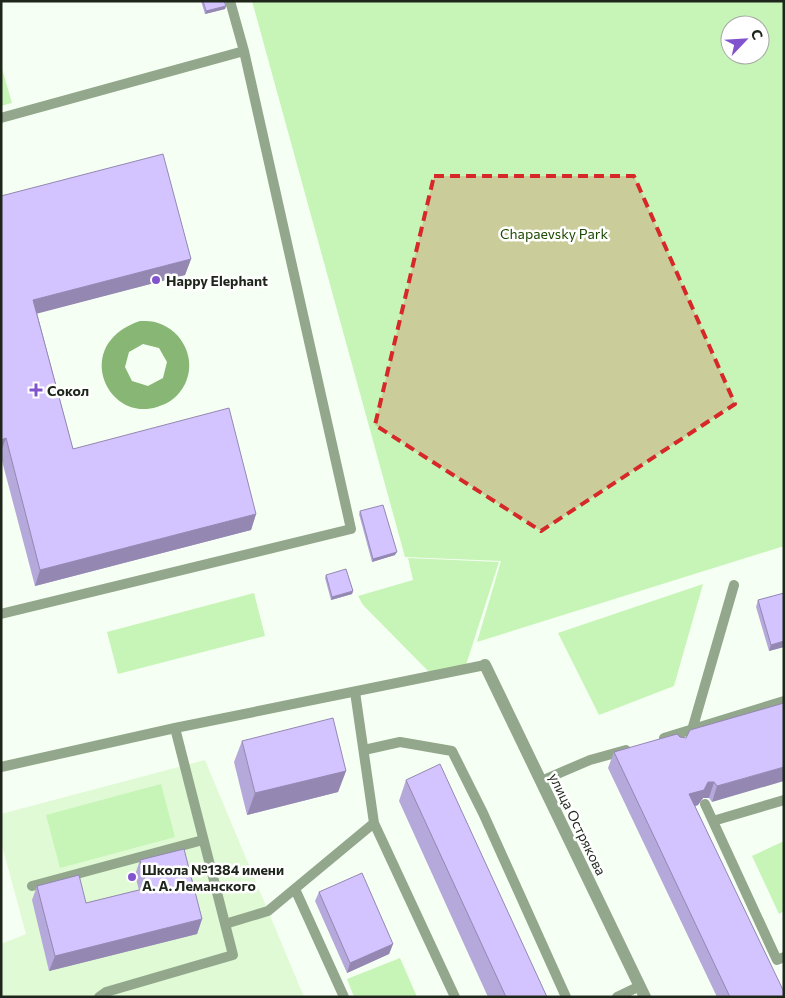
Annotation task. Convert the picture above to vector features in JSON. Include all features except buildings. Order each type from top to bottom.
[{"type":"street","name":"улица Острякова","points":[[485,665],[643,991]]},
{"type":"lane","points":[[3,611],[352,529],[244,51],[230,1]]},
{"type":"lane","points":[[1,118],[244,51]]},
{"type":"lane","points":[[692,730],[734,584]]},
{"type":"lane","points":[[1,767],[175,728],[485,665]]},
{"type":"lane","points":[[355,692],[374,823],[455,997]]},
{"type":"lane","points":[[655,741],[784,701]]},
{"type":"lane","points":[[99,997],[106,992],[233,955],[175,728]]},
{"type":"lane","points":[[673,736],[678,748]]},
{"type":"lane","points":[[364,750],[400,742],[452,751],[512,876],[566,997]]},
{"type":"lane","points":[[541,782],[590,760],[637,746]]},
{"type":"lane","points":[[712,821],[784,800]]},
{"type":"lane","points":[[705,804],[777,960],[784,957]]},
{"type":"lane","points":[[225,924],[268,911],[374,823]]},
{"type":"lane","points":[[32,886],[204,840]]},
{"type":"lane","points":[[295,889],[344,997]]},
{"type":"lane","points":[[617,997],[643,991]]},
{"type":"highlighted area","points":[[434,176],[634,176],[735,404],[541,531],[375,425]]},
{"type":"shaded area","points":[[140,321],[152,321],[167,327],[181,339],[188,356],[188,375],[183,388],[174,398],[157,407],[139,409],[124,404],[111,393],[104,379],[102,363],[107,346],[119,332]],"holes":[[[143,344],[159,348],[167,362],[163,378],[148,386],[132,381],[125,367],[129,352]]]},
{"type":"shaded area","name":"Школа №1384 имени А. А. Леманского","points":[[205,760],[304,997],[1,997],[1,944],[26,934],[1,842],[1,814]]},
{"type":"green space","name":"Chapaevsky Park","points":[[252,1],[784,1],[784,546],[477,642],[501,561],[405,557]]},
{"type":"green space","points":[[1,65],[12,103],[1,106]]},
{"type":"green space","points":[[408,558],[499,562],[466,665],[431,674],[363,605],[358,596],[413,580]]},
{"type":"green space","points":[[703,584],[674,686],[599,715],[558,633]]},
{"type":"green space","points":[[254,593],[265,636],[118,674],[107,632]]},
{"type":"green space","points":[[161,784],[175,837],[60,868],[46,815]]},
{"type":"green space","points":[[784,841],[784,911],[779,914],[752,856]]},
{"type":"green space","points":[[400,958],[417,997],[354,997],[347,979]]},
{"type":"place","name":"Happy Elephant","points":[[156,280]]},
{"type":"place","name":"Сокол","points":[[36,390]]},
{"type":"place","name":"Школа №1384 имени А. А. Леманского","points":[[132,877]]}]
